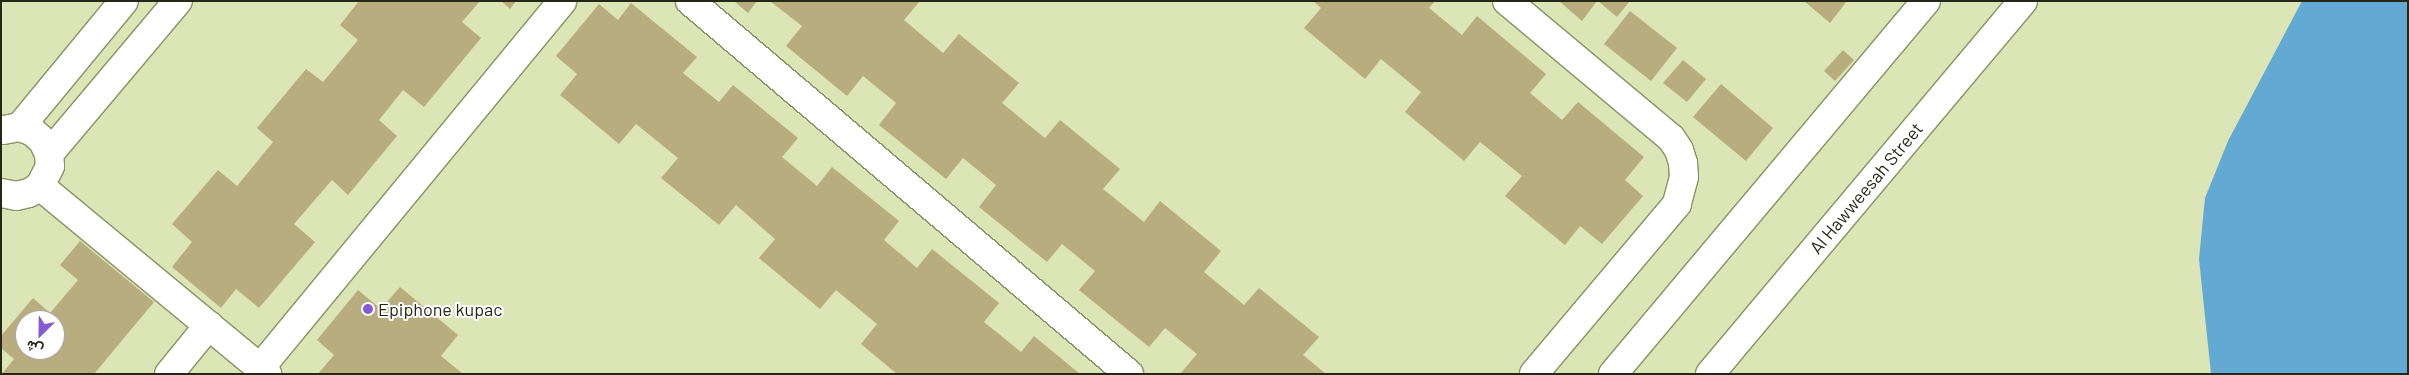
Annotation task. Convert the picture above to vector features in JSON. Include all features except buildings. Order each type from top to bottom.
[{"type":"street","points":[[10,129],[124,1]]},
{"type":"street","points":[[49,154],[178,1]]},
{"type":"street","points":[[10,129],[33,132],[43,141],[49,154],[50,166],[15,197],[209,325],[254,369],[562,1]]},
{"type":"street","points":[[690,1],[1129,374]]},
{"type":"street","points":[[1507,1],[1671,138],[1679,150],[1684,170],[1682,191],[1677,204],[1534,374]]},
{"type":"street","points":[[1613,374],[1926,1]]},
{"type":"street","name":"Al Hawweesah Street","points":[[1710,374],[2023,1]]},
{"type":"street","points":[[169,374],[209,325]]},
{"type":"water","points":[[2302,1],[2408,1],[2408,374],[2211,374],[2199,259],[2205,198],[2228,141]]},
{"type":"place","name":"Epiphone kupac","points":[[368,309]]}]
